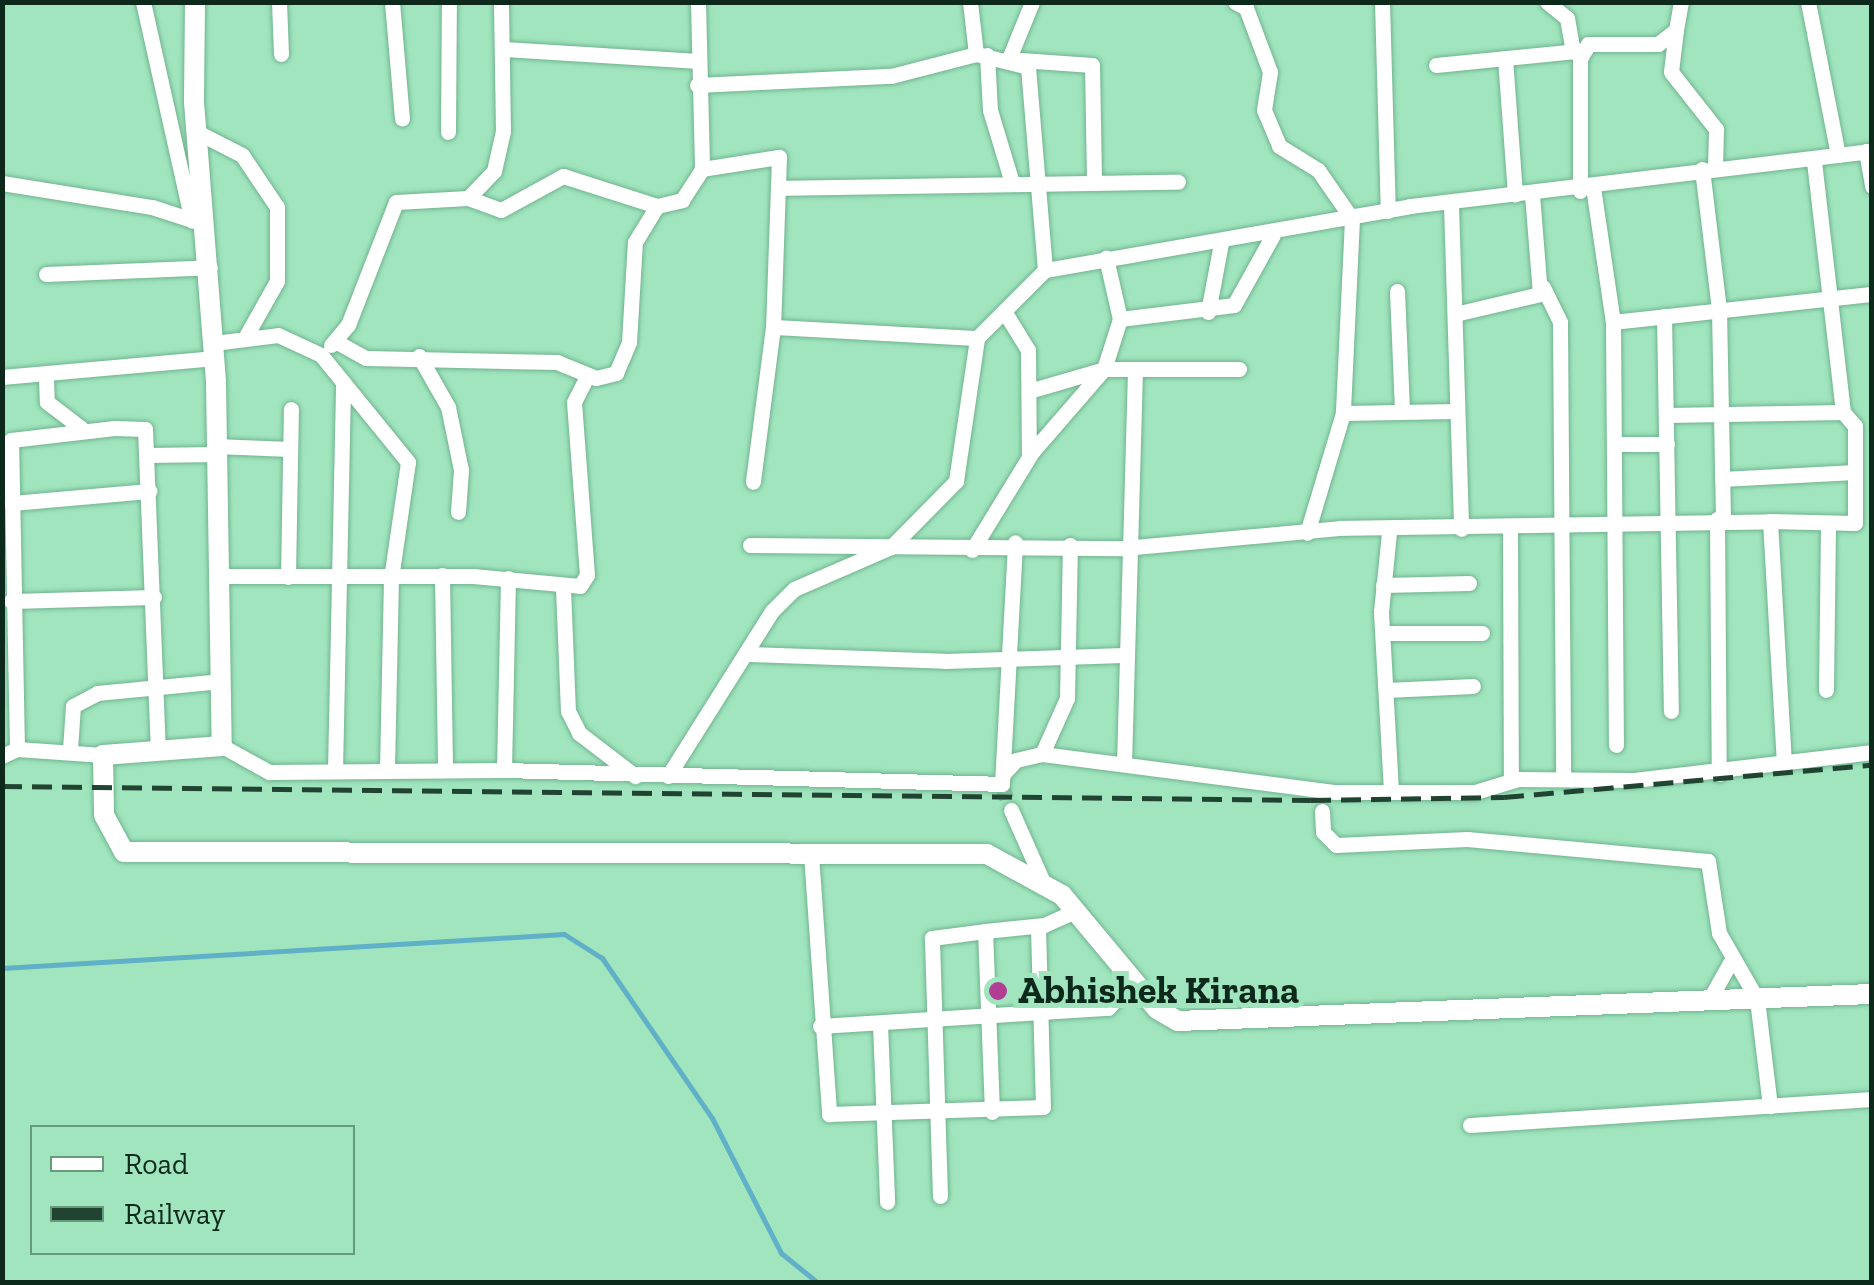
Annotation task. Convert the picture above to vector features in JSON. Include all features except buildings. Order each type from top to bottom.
[{"type":"street","points":[[143,2],[210,267],[222,576],[222,746]]},
{"type":"street","points":[[195,2],[201,223]]},
{"type":"street","points":[[279,2],[281,54]]},
{"type":"street","points":[[392,2],[402,119]]},
{"type":"street","points":[[448,132],[450,2]]},
{"type":"street","points":[[468,198],[497,162],[504,49],[502,2]]},
{"type":"street","points":[[970,2],[990,110],[1012,183]]},
{"type":"street","points":[[1015,58],[1032,2]]},
{"type":"street","points":[[1235,2],[1246,8],[1270,72],[1264,110],[1278,146],[1318,170],[1352,219],[1343,413],[1307,533]]},
{"type":"street","points":[[1382,2],[1388,211]]},
{"type":"street","points":[[1546,2],[1568,18],[1579,51],[1586,189],[1613,322],[1616,745]]},
{"type":"street","points":[[1680,2],[1672,72],[1716,129],[1708,169],[1719,310],[1721,416],[1719,774]]},
{"type":"street","points":[[1808,2],[1838,154]]},
{"type":"street","points":[[322,356],[336,341],[396,202],[468,198],[501,210],[544,180],[563,176],[658,206],[682,200],[702,169],[698,3]]},
{"type":"street","points":[[1436,64],[1579,51],[1605,40],[1658,44],[1676,30]]},
{"type":"street","points":[[504,49],[699,61]]},
{"type":"street","points":[[698,85],[891,76],[982,54],[1092,65],[1094,183]]},
{"type":"street","points":[[1015,58],[1028,67],[1045,270]]},
{"type":"street","points":[[1505,58],[1524,195],[1543,287],[1560,322],[1564,779]]},
{"type":"street","points":[[197,132],[242,155],[277,207],[277,281],[247,334]]},
{"type":"street","points":[[668,776],[794,589],[890,547],[956,481],[977,338],[1045,270],[1274,235],[1388,211],[1586,189],[1708,169],[1814,160],[1838,154],[1869,151],[1872,186]]},
{"type":"street","points":[[702,169],[780,157],[772,326],[753,482]]},
{"type":"street","points":[[1814,160],[1843,412]]},
{"type":"street","points":[[779,188],[1178,182]]},
{"type":"street","points":[[2,184],[201,223]]},
{"type":"street","points":[[336,341],[366,358],[419,356],[557,362],[587,376],[622,366],[635,242],[658,206]]},
{"type":"street","points":[[1450,206],[1461,529]]},
{"type":"street","points":[[1120,319],[1208,312],[1239,300],[1274,235]]},
{"type":"street","points":[[1208,312],[1221,243]]},
{"type":"street","points":[[972,550],[1029,456],[1104,369],[1120,319],[1106,258]]},
{"type":"street","points":[[46,274],[210,267]]},
{"type":"street","points":[[1454,314],[1531,300],[1543,287]]},
{"type":"street","points":[[1397,291],[1402,412]]},
{"type":"street","points":[[1613,322],[1872,294]]},
{"type":"street","points":[[1004,312],[1028,350],[1029,456]]},
{"type":"street","points":[[1664,316],[1671,711]]},
{"type":"street","points":[[772,326],[977,338]]},
{"type":"street","points":[[2,377],[46,378],[215,350],[247,334],[278,335],[322,356],[408,462],[390,578],[386,770]]},
{"type":"street","points":[[419,356],[448,407],[461,470],[458,512]]},
{"type":"street","points":[[1030,390],[1104,369],[1239,369]]},
{"type":"street","points":[[1124,764],[1124,548],[1136,369]]},
{"type":"street","points":[[222,576],[442,575],[508,578],[564,588],[580,586],[587,575],[574,402],[587,376]]},
{"type":"street","points":[[46,378],[47,402],[85,430]]},
{"type":"street","points":[[335,771],[343,382]]},
{"type":"street","points":[[288,577],[291,409]]},
{"type":"street","points":[[1343,413],[1456,410]]},
{"type":"street","points":[[750,545],[972,550],[1014,542],[1124,548],[1307,533],[1614,522],[1720,519],[1863,524],[1855,472],[1863,425],[1843,412],[1667,415]]},
{"type":"street","points":[[158,748],[145,429],[85,430],[11,440],[10,752],[70,750],[103,756],[158,748],[222,746],[269,772],[504,770],[1002,784],[1014,542]]},
{"type":"street","points":[[1614,444],[1668,444]]},
{"type":"street","points":[[146,455],[290,449]]},
{"type":"street","points":[[1722,479],[1855,472]]},
{"type":"street","points":[[11,503],[149,491]]},
{"type":"street","points":[[1770,520],[1784,765]]},
{"type":"street","points":[[1826,690],[1828,524]]},
{"type":"street","points":[[1510,526],[1512,780]]},
{"type":"street","points":[[1389,533],[1383,585],[1392,790]]},
{"type":"street","points":[[1042,754],[1067,698],[1070,545]]},
{"type":"street","points":[[442,575],[444,770]]},
{"type":"street","points":[[504,770],[508,578]]},
{"type":"street","points":[[1383,585],[1470,583]]},
{"type":"street","points":[[564,588],[568,711],[579,733],[635,776]]},
{"type":"street","points":[[12,601],[154,597]]},
{"type":"street","points":[[1384,633],[1482,633]]},
{"type":"street","points":[[749,654],[1123,655]]},
{"type":"street","points":[[70,750],[73,706],[97,694],[221,681]]},
{"type":"street","points":[[1386,690],[1473,686]]},
{"type":"street","points":[[1002,774],[1016,760],[1042,754],[1124,764],[1322,800],[1392,790],[1476,792],[1512,780],[1719,774],[1872,752]]},
{"type":"street","points":[[103,756],[104,815],[124,852],[987,854],[1043,882],[1075,911],[1133,981],[1178,1020],[1872,994]]},
{"type":"street","points":[[1322,800],[1323,832],[1336,845],[1467,839],[1708,861],[1730,963],[1757,1000],[1770,1106]]},
{"type":"street","points":[[1011,810],[1043,882]]},
{"type":"street","points":[[810,854],[824,1112],[992,1112],[1044,1106],[1038,926]]},
{"type":"street","points":[[940,1196],[934,935],[1038,926],[1075,911]]},
{"type":"street","points":[[985,931],[992,1112]]},
{"type":"street","points":[[1708,1002],[1730,963]]},
{"type":"street","points":[[820,1026],[935,1022],[1115,1005],[1133,981]]},
{"type":"street","points":[[880,1024],[887,1202]]},
{"type":"street","points":[[1470,1125],[1872,1100]]},
{"type":"waterway","points":[[2,968],[564,934],[602,958],[712,1118],[781,1253],[817,1282]]},
{"type":"tunnel","points":[[1002,784],[1011,810]]},
{"type":"railway","points":[[2,786],[1311,800],[1504,797],[1872,765]]},
{"type":"place","name":"Abhishek Kirana","points":[[998,991]]}]
